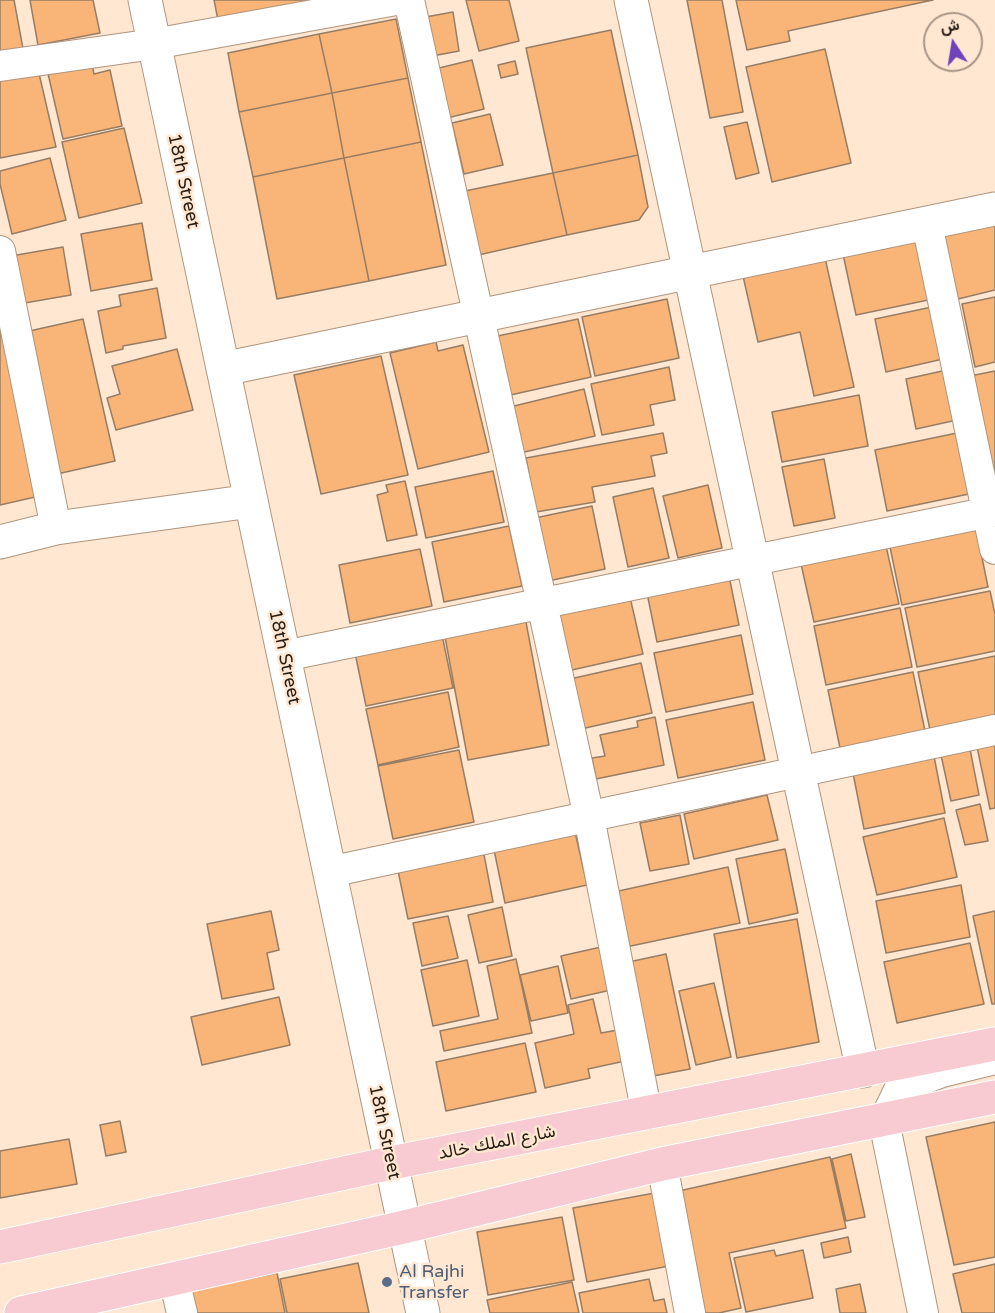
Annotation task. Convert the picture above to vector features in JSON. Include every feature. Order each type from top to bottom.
[{"type":"main road","name":"شارع الملك خالد","points":[[0,1247],[391,1163],[995,1044]]},
{"type":"main road","points":[[21,1313],[404,1227],[662,1164],[995,1097]]},
{"type":"street","name":"18th Street","points":[[145,0],[423,1313]]},
{"type":"street","points":[[0,66],[154,44],[396,0]]},
{"type":"street","points":[[409,0],[589,817],[647,1114]]},
{"type":"street","points":[[631,0],[863,1071]]},
{"type":"street","points":[[223,369],[478,314],[995,209]]},
{"type":"street","points":[[927,224],[992,512],[995,549]]},
{"type":"street","points":[[0,251],[56,528]]},
{"type":"street","points":[[0,542],[56,528],[251,501]]},
{"type":"street","points":[[284,656],[992,512]]},
{"type":"street","points":[[329,872],[798,770],[995,730]]},
{"type":"street","points":[[923,1313],[884,1121],[900,1088],[942,1072],[995,1059]]},
{"type":"street","points":[[662,1164],[690,1313]]},
{"type":"street","points":[[174,1279],[182,1313]]},
{"type":"building","points":[[0,0],[14,0],[24,54],[0,58]]},
{"type":"building","points":[[30,0],[93,0],[100,33],[38,45]]},
{"type":"building","points":[[214,0],[313,0],[218,20]]},
{"type":"building","points":[[466,0],[509,0],[519,41],[479,51]]},
{"type":"building","points":[[687,0],[722,0],[743,112],[710,118]]},
{"type":"building","points":[[736,0],[933,0],[788,31],[790,41],[747,50]]},
{"type":"building","points":[[453,12],[459,51],[427,57],[420,18]]},
{"type":"building","points":[[396,19],[408,78],[332,93],[319,34]]},
{"type":"building","points":[[611,30],[638,155],[553,173],[526,48]]},
{"type":"building","points":[[319,34],[332,93],[239,112],[228,53]]},
{"type":"building","points":[[825,49],[851,163],[772,182],[746,67]]},
{"type":"building","points":[[90,55],[94,74],[110,70],[122,126],[63,139],[46,65]]},
{"type":"building","points":[[472,60],[484,109],[447,118],[435,69]]},
{"type":"building","points":[[515,61],[518,74],[501,78],[498,65]]},
{"type":"building","points":[[38,69],[56,147],[0,158],[0,76]]},
{"type":"building","points":[[408,78],[421,142],[344,158],[332,93]]},
{"type":"building","points":[[332,93],[344,158],[253,177],[239,112]]},
{"type":"building","points":[[490,114],[503,165],[464,174],[452,123]]},
{"type":"building","points":[[747,122],[759,173],[736,179],[724,127]]},
{"type":"building","points":[[124,128],[142,203],[79,218],[62,142]]},
{"type":"building","points":[[421,142],[446,265],[369,281],[344,158]]},
{"type":"building","points":[[638,155],[648,207],[639,220],[567,235],[553,173]]},
{"type":"building","points":[[50,158],[66,220],[12,234],[0,184],[0,171]]},
{"type":"building","points":[[344,158],[369,281],[277,299],[253,177]]},
{"type":"building","points":[[553,173],[567,235],[474,256],[460,192]]},
{"type":"building","points":[[995,222],[995,290],[958,299],[943,233]]},
{"type":"building","points":[[142,223],[152,280],[91,291],[81,234]]},
{"type":"building","points":[[920,238],[933,299],[856,315],[843,254]]},
{"type":"building","points":[[63,247],[71,295],[19,304],[11,256]]},
{"type":"building","points":[[825,258],[854,387],[814,396],[800,332],[758,342],[743,276]]},
{"type":"building","points":[[157,288],[166,338],[123,346],[123,349],[106,353],[98,311],[121,306],[119,295]]},
{"type":"building","points":[[0,292],[44,495],[0,505]]},
{"type":"building","points":[[995,297],[995,362],[975,367],[962,304]]},
{"type":"building","points":[[667,299],[679,358],[595,376],[582,317]]},
{"type":"building","points":[[932,307],[943,359],[886,372],[875,319]]},
{"type":"building","points":[[83,319],[115,461],[57,474],[25,332]]},
{"type":"building","points":[[578,319],[591,377],[506,396],[493,337]]},
{"type":"building","points":[[436,342],[438,351],[463,345],[489,452],[418,469],[390,353]]},
{"type":"building","points":[[177,349],[193,410],[116,430],[107,398],[120,394],[112,366]]},
{"type":"building","points":[[381,356],[408,475],[321,494],[294,375]]},
{"type":"building","points":[[669,367],[675,400],[650,405],[654,425],[602,435],[591,384]]},
{"type":"building","points":[[947,370],[957,420],[916,429],[906,379]]},
{"type":"building","points":[[995,371],[995,492],[970,376]]},
{"type":"building","points":[[584,389],[595,436],[520,453],[510,407]]},
{"type":"building","points":[[859,395],[868,446],[782,462],[772,412]]},
{"type":"building","points":[[663,433],[667,453],[651,456],[655,476],[592,487],[595,502],[536,512],[526,458]]},
{"type":"building","points":[[957,433],[969,494],[887,511],[875,450]]},
{"type":"building","points":[[824,459],[835,518],[794,526],[782,467]]},
{"type":"building","points":[[493,471],[504,522],[426,538],[415,487]]},
{"type":"building","points":[[405,481],[417,535],[387,541],[377,495],[388,492],[386,485]]},
{"type":"building","points":[[708,485],[722,548],[678,558],[663,496]]},
{"type":"building","points":[[653,488],[669,558],[628,567],[613,497]]},
{"type":"building","points":[[592,506],[605,569],[548,581],[535,518]]},
{"type":"building","points":[[509,526],[522,586],[444,602],[432,542]]},
{"type":"building","points":[[976,528],[988,587],[902,605],[890,547]]},
{"type":"building","points":[[886,546],[899,604],[814,622],[801,564]]},
{"type":"building","points":[[420,549],[432,606],[350,623],[339,565]]},
{"type":"building","points":[[729,576],[739,625],[657,642],[647,593]]},
{"type":"building","points":[[990,591],[995,614],[995,651],[917,667],[905,608]]},
{"type":"building","points":[[630,597],[643,654],[563,672],[550,616]]},
{"type":"building","points":[[900,608],[912,667],[826,685],[814,626]]},
{"type":"building","points":[[526,622],[549,745],[468,760],[445,637]]},
{"type":"building","points":[[441,630],[453,688],[366,706],[354,648]]},
{"type":"building","points":[[741,635],[753,694],[666,712],[654,653]]},
{"type":"building","points":[[995,656],[995,717],[930,730],[918,672]]},
{"type":"building","points":[[641,663],[652,713],[581,729],[570,679]]},
{"type":"building","points":[[913,672],[925,731],[840,748],[828,690]]},
{"type":"building","points":[[448,692],[459,747],[378,765],[366,709]]},
{"type":"building","points":[[753,702],[765,760],[678,778],[666,720]]},
{"type":"building","points":[[655,717],[664,765],[596,779],[592,758],[605,756],[600,735],[638,727],[637,721]]},
{"type":"building","points":[[995,738],[995,808],[990,809],[976,742]]},
{"type":"building","points":[[970,749],[979,795],[951,801],[941,755]]},
{"type":"building","points":[[459,750],[474,822],[393,839],[378,766]]},
{"type":"building","points":[[933,751],[945,813],[864,829],[852,768]]},
{"type":"building","points":[[767,795],[778,840],[694,859],[684,814]]},
{"type":"building","points":[[980,804],[988,841],[965,845],[956,810]]},
{"type":"building","points":[[680,815],[689,864],[650,871],[640,823]]},
{"type":"building","points":[[944,818],[957,877],[877,895],[863,837]]},
{"type":"building","points":[[573,823],[587,885],[505,903],[492,840]]},
{"type":"building","points":[[482,844],[493,902],[408,919],[396,861]]},
{"type":"building","points":[[785,849],[798,913],[749,924],[736,859]]},
{"type":"building","points":[[728,867],[740,923],[626,947],[614,892]]},
{"type":"building","points":[[961,885],[970,937],[886,953],[876,901]]},
{"type":"building","points":[[502,907],[512,956],[479,963],[468,915]]},
{"type":"building","points":[[271,911],[279,950],[267,953],[274,989],[222,999],[207,924]]},
{"type":"building","points":[[995,911],[995,1004],[992,1004],[973,916]]},
{"type":"building","points":[[448,916],[458,958],[422,966],[413,923]]},
{"type":"building","points":[[797,919],[819,1042],[737,1058],[714,934]]},
{"type":"building","points":[[970,943],[984,1004],[897,1023],[884,962]]},
{"type":"building","points":[[601,947],[611,990],[571,999],[561,956]]},
{"type":"building","points":[[666,954],[690,1069],[648,1077],[624,963]]},
{"type":"building","points":[[516,959],[532,1033],[444,1051],[440,1031],[498,1019],[487,966]]},
{"type":"building","points":[[467,960],[479,1016],[433,1026],[421,970]]},
{"type":"building","points":[[558,966],[568,1013],[531,1021],[520,975]]},
{"type":"building","points":[[714,983],[731,1057],[696,1065],[679,991]]},
{"type":"building","points":[[279,997],[290,1045],[202,1065],[191,1017]]},
{"type":"building","points":[[593,999],[601,1033],[618,1030],[625,1061],[588,1069],[590,1078],[545,1088],[535,1043],[574,1034],[568,1005]]},
{"type":"building","points":[[525,1043],[536,1092],[446,1111],[436,1062]]},
{"type":"building","points":[[120,1121],[126,1152],[106,1156],[100,1125]]},
{"type":"building","points":[[995,1122],[995,1257],[954,1265],[926,1137]]},
{"type":"building","points":[[69,1139],[77,1184],[0,1198],[0,1151]]},
{"type":"building","points":[[851,1154],[865,1217],[846,1221],[832,1159]]},
{"type":"building","points":[[830,1157],[846,1228],[729,1253],[741,1308],[719,1313],[697,1313],[670,1193]]},
{"type":"building","points":[[660,1192],[674,1265],[587,1282],[573,1208]]},
{"type":"building","points":[[562,1217],[574,1280],[488,1295],[477,1232]]},
{"type":"building","points":[[848,1237],[851,1252],[824,1258],[821,1243]]},
{"type":"building","points":[[774,1250],[776,1256],[803,1250],[813,1298],[746,1312],[734,1258]]},
{"type":"building","points":[[358,1263],[369,1313],[287,1313],[280,1279]]},
{"type":"building","points":[[995,1264],[995,1313],[962,1313],[953,1274]]},
{"type":"building","points":[[277,1273],[285,1313],[194,1313],[189,1291]]},
{"type":"building","points":[[649,1279],[654,1301],[664,1299],[667,1313],[583,1313],[579,1293]]},
{"type":"building","points":[[572,1282],[579,1313],[490,1313],[487,1300]]},
{"type":"building","points":[[860,1284],[866,1313],[840,1313],[836,1289]]},
{"type":"place","name":"Al Rajhi Transfer","points":[[387,1282]]}]
